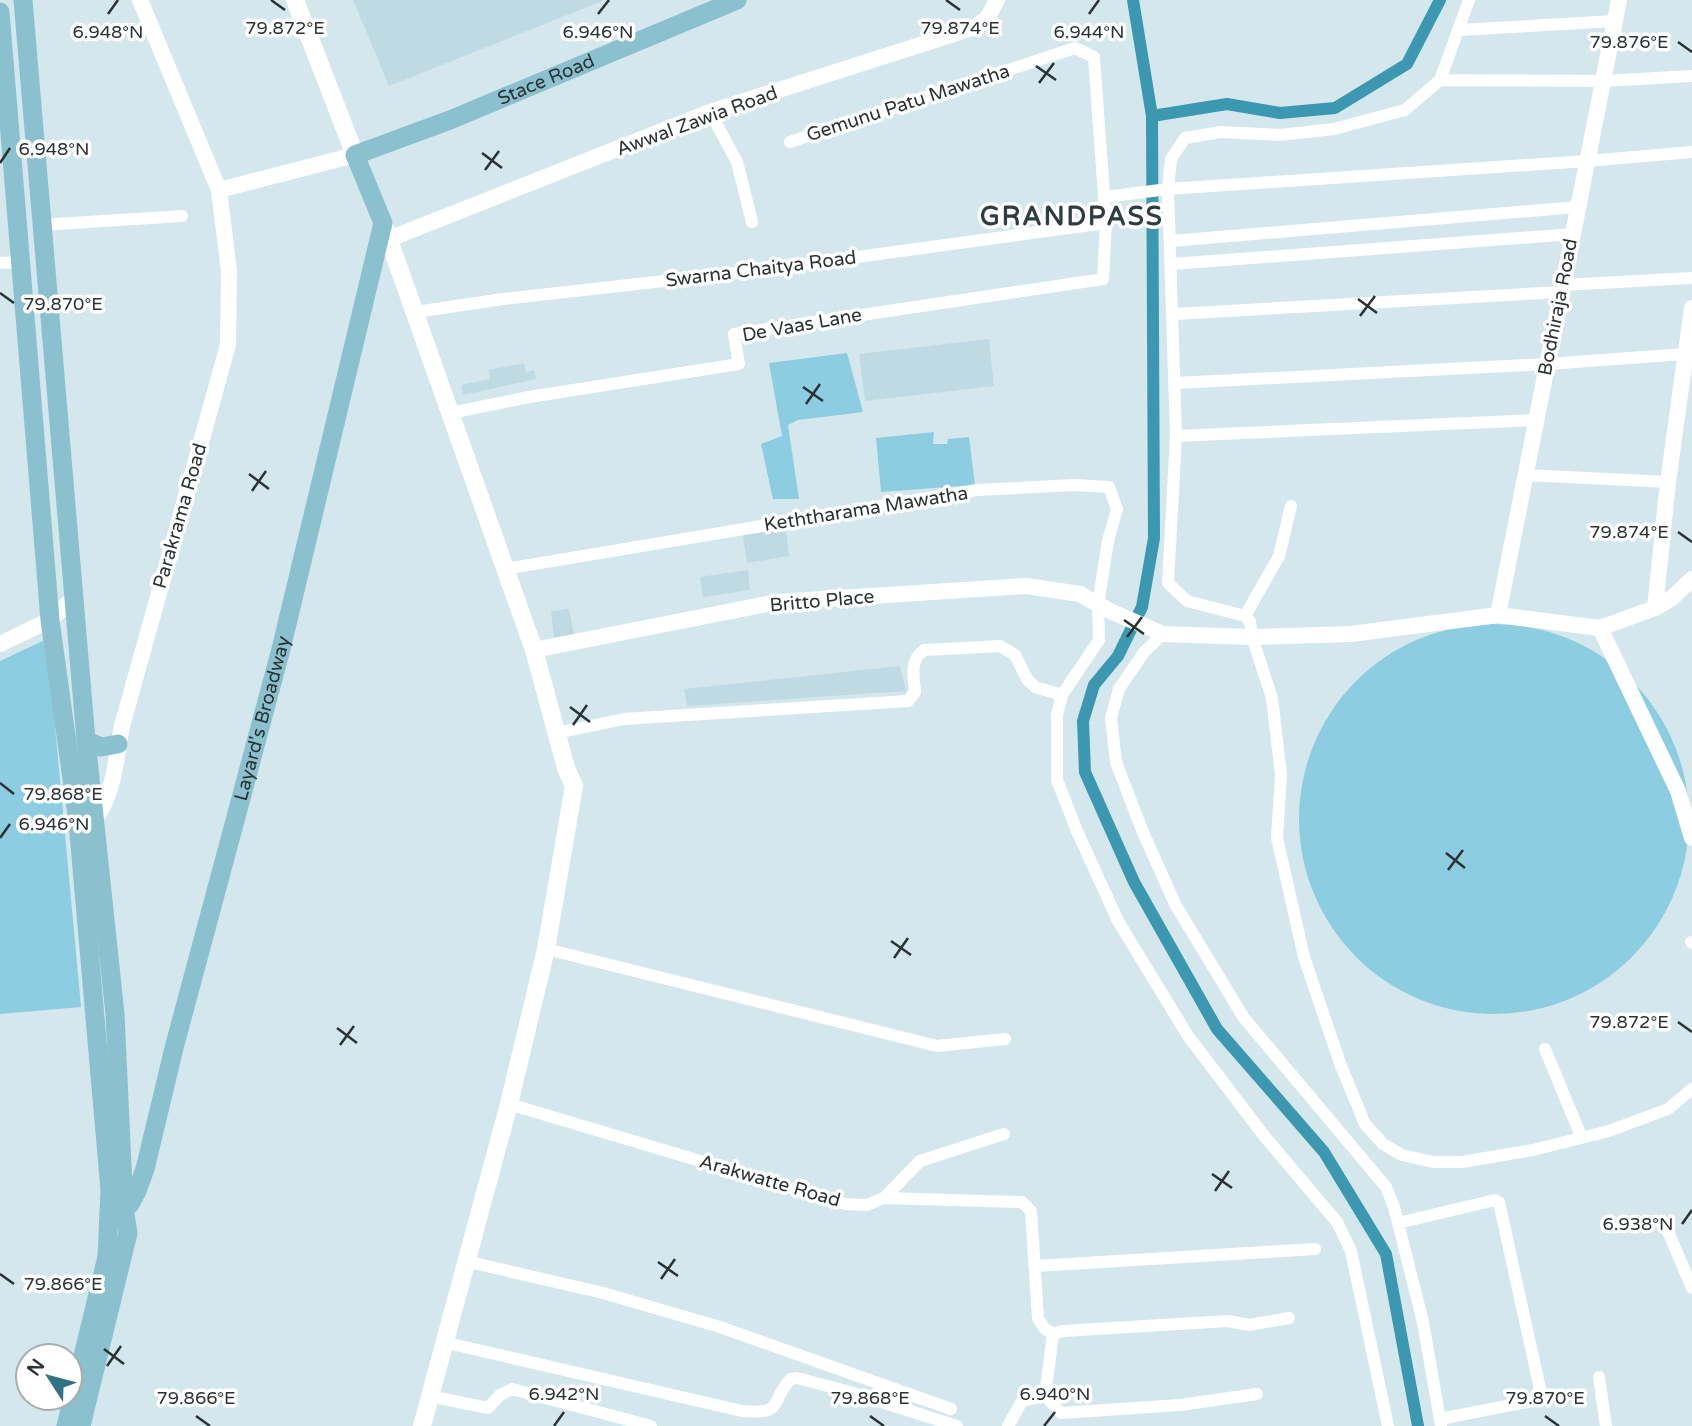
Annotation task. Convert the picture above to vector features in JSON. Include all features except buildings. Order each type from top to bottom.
[{"type":"main road","points":[[23,0],[86,740],[87,820]]},
{"type":"main road","points":[[295,0],[416,312],[534,650],[574,786],[546,949],[509,1104],[422,1426]]},
{"type":"main road","name":"Stace Road","points":[[355,155],[450,120],[737,0]]},
{"type":"main road","points":[[0,12],[50,620],[87,820],[115,1014],[117,1210],[66,1426]]},
{"type":"main road","name":"Layard's Broadway","points":[[117,1210],[130,1203],[145,1170],[174,1048],[281,649],[386,231]]},
{"type":"main road","points":[[86,740],[100,747],[118,744]]},
{"type":"main road","points":[[81,1426],[128,1233],[117,1210]]},
{"type":"street","name":"Parakrama Road","points":[[87,820],[105,805],[111,786],[118,744],[228,345],[229,271],[219,190],[140,0]]},
{"type":"street","name":"Awwal Zawia Road","points":[[386,231],[710,112],[976,27],[988,17],[997,0]]},
{"type":"street","points":[[1469,0],[1440,80],[1405,110],[1334,129],[1280,135],[1221,132],[1185,138],[1171,159],[1168,189],[1176,436],[1168,583],[1188,601],[1245,616],[1250,621],[1252,637],[1272,698],[1281,775],[1277,838],[1304,957],[1341,1066],[1365,1124],[1383,1144],[1402,1155],[1433,1162],[1462,1162],[1510,1154],[1609,1131],[1668,1109],[1692,1089]]},
{"type":"street","name":"Bodhiraja Road","points":[[1498,615],[1619,0]]},
{"type":"street","points":[[1460,30],[1615,21]]},
{"type":"street","name":"Gemunu Patu Mawatha","points":[[790,142],[1075,48],[1094,57],[1105,197],[1103,279]]},
{"type":"street","points":[[1440,80],[1603,81],[1692,76]]},
{"type":"street","points":[[710,112],[737,162],[752,222]]},
{"type":"street","points":[[1105,197],[1168,189],[1692,152]]},
{"type":"street","points":[[219,190],[355,155]]},
{"type":"street","points":[[1171,241],[1578,207]]},
{"type":"street","points":[[41,225],[182,215]]},
{"type":"street","name":"Swarna Chaitya Road","points":[[416,312],[503,299],[762,271],[1106,223]]},
{"type":"street","points":[[1172,264],[1573,234]]},
{"type":"street","points":[[0,263],[20,262]]},
{"type":"street","points":[[1174,314],[1692,278]]},
{"type":"street","name":"De Vaas Lane","points":[[451,412],[739,364],[734,334],[1103,279]]},
{"type":"street","points":[[1656,608],[1668,482],[1692,307]]},
{"type":"street","points":[[1176,383],[1547,364],[1685,354]]},
{"type":"street","points":[[1176,436],[1536,420]]},
{"type":"street","points":[[1525,475],[1668,482]]},
{"type":"street","name":"Keththarama Mawatha","points":[[505,569],[978,490],[1074,485],[1109,487],[1117,509],[1108,541],[1104,608]]},
{"type":"street","points":[[1245,616],[1279,556],[1291,506]]},
{"type":"street","points":[[1398,1223],[1495,1200],[1499,1202],[1538,1376],[1540,1389],[1532,1401],[1441,1422],[1423,1322],[1386,1187],[1244,1018],[1175,904],[1116,762],[1111,718],[1119,689],[1157,631],[1252,637],[1351,634],[1498,615],[1600,628],[1656,608],[1672,598],[1692,579]]},
{"type":"street","name":"Britto Place","points":[[534,650],[777,603],[1026,586],[1080,594],[1104,608],[1157,631]]},
{"type":"street","points":[[1672,598],[1692,596]]},
{"type":"street","points":[[0,644],[50,620],[74,598]]},
{"type":"street","points":[[1104,608],[1099,640],[1062,695],[1057,715],[1057,780],[1118,920],[1188,1036],[1265,1138],[1337,1223],[1351,1251],[1388,1426]]},
{"type":"street","points":[[1600,628],[1678,791],[1692,838]]},
{"type":"street","points":[[557,733],[624,719],[908,701],[915,692],[913,663],[916,655],[923,650],[1000,646],[1015,654],[1027,679],[1035,687],[1062,695]]},
{"type":"street","points":[[546,949],[937,1046],[1005,1039]]},
{"type":"street","points":[[1545,1049],[1581,1136]]},
{"type":"street","name":"Arakwatte Road","points":[[509,1104],[845,1204],[867,1205],[884,1198],[1023,1202],[1031,1211],[1038,1318],[1044,1328],[1053,1334]]},
{"type":"street","points":[[884,1198],[920,1161],[1004,1134]]},
{"type":"street","points":[[1667,1229],[1692,1288]]},
{"type":"street","points":[[1036,1266],[1315,1249]]},
{"type":"street","points":[[465,1261],[603,1293],[720,1327],[951,1409]]},
{"type":"street","points":[[1045,1396],[1053,1334],[1063,1331],[1228,1321],[1249,1325],[1289,1318]]},
{"type":"street","points":[[443,1342],[742,1411],[761,1413],[771,1410],[786,1384],[792,1378],[797,1378],[957,1426]]},
{"type":"street","points":[[1599,1377],[1606,1426]]},
{"type":"street","points":[[429,1396],[488,1408],[500,1395],[512,1389],[651,1426]]},
{"type":"street","points":[[1045,1396],[1061,1413],[1180,1405],[1257,1394]]},
{"type":"street","points":[[1008,1426],[1022,1401],[1045,1396]]},
{"type":"street","points":[[1114,1411],[1114,1426]]},
{"type":"shaded area","points":[[353,0],[605,0],[389,86]]},
{"type":"shaded area","points":[[989,339],[994,386],[865,401],[859,354]]},
{"type":"shaded area","points":[[847,353],[863,412],[798,420],[788,425],[799,499],[773,499],[761,444],[782,436],[769,363]]},
{"type":"shaded area","points":[[524,363],[526,372],[534,370],[536,379],[463,395],[461,385],[490,379],[489,370]]},
{"type":"shaded area","points":[[934,432],[933,444],[947,444],[948,439],[969,437],[975,485],[881,492],[876,438]]},
{"type":"shaded area","points":[[786,529],[789,556],[747,563],[743,535]]},
{"type":"shaded area","points":[[748,570],[750,590],[703,597],[700,577]]},
{"type":"shaded area","points":[[569,609],[574,635],[554,637],[551,611]]},
{"type":"shaded area","points":[[1494,624],[1532,628],[1569,639],[1602,657],[1632,681],[1656,711],[1674,744],[1685,781],[1689,819],[1685,857],[1674,894],[1656,927],[1632,957],[1602,981],[1569,999],[1532,1010],[1494,1014],[1456,1010],[1419,999],[1386,981],[1356,957],[1332,927],[1314,894],[1303,857],[1299,819],[1303,781],[1314,744],[1332,711],[1356,681],[1386,657],[1419,639],[1456,628]]},
{"type":"shaded area","points":[[47,639],[81,1007],[0,1014],[0,661]]},
{"type":"shaded area","points":[[900,666],[906,691],[687,706],[684,689]]},
{"type":"waterway","points":[[1133,0],[1152,116],[1154,538],[1142,607],[1118,656],[1094,685],[1083,721],[1085,772],[1134,882],[1217,1029],[1324,1152],[1386,1254],[1418,1426]]},
{"type":"waterway","points":[[1152,116],[1227,104],[1280,113],[1335,108],[1407,64],[1440,0]]},
{"type":"district","name":"GRANDPASS","points":[[1072,216]]}]
